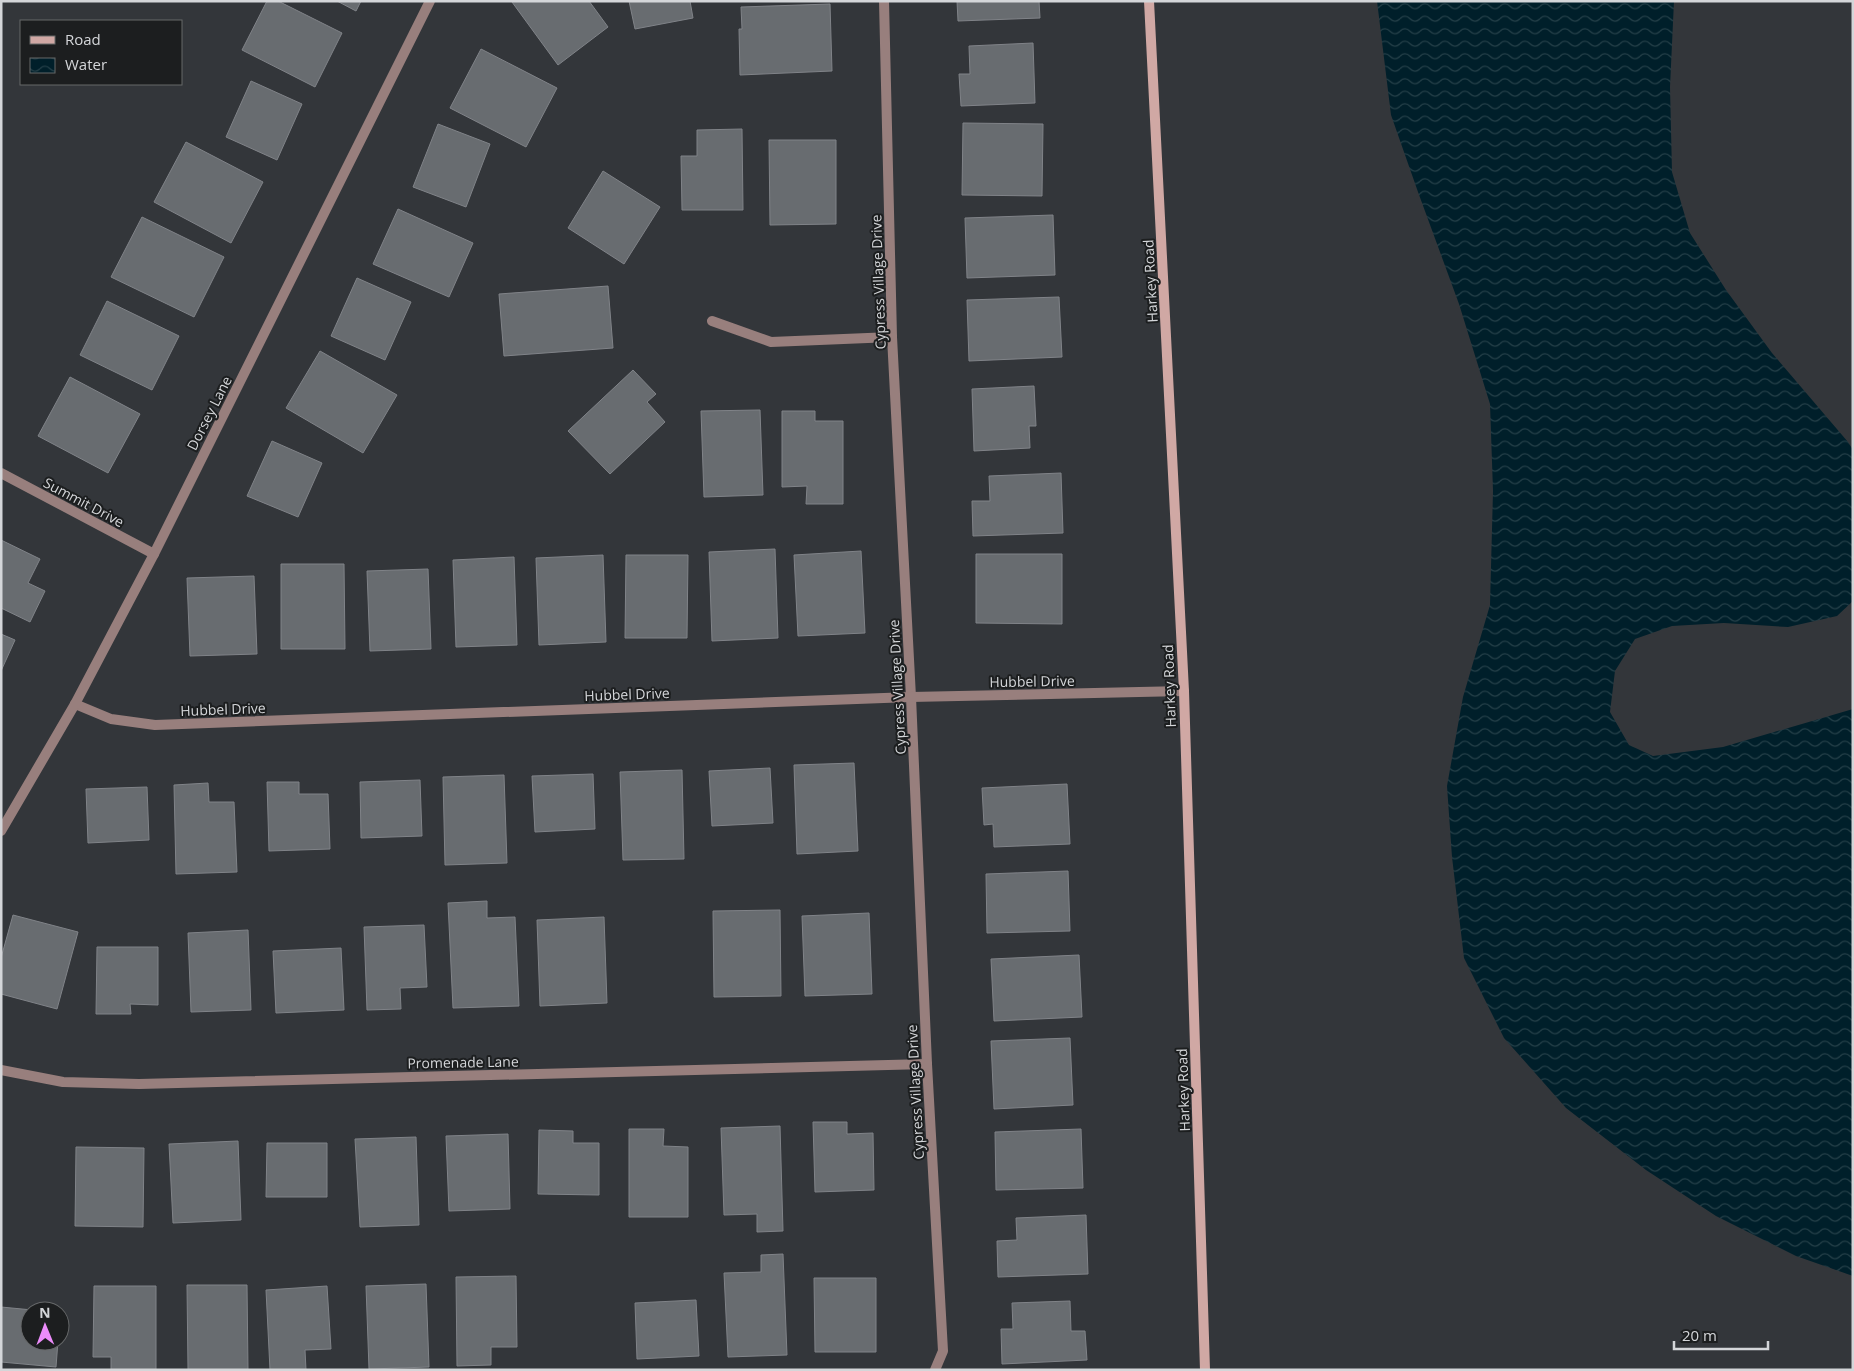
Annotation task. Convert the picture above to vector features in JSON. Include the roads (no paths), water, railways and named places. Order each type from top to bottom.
[{"type":"street","name":"Dorsey Lane","points":[[1,831],[75,704],[154,554],[430,1]]},
{"type":"street","name":"Cypress Village Drive","points":[[884,1],[892,338],[912,697],[926,1064],[943,1351],[935,1370]]},
{"type":"street","name":"Harkey Road","points":[[1149,1],[1184,691],[1205,1370]]},
{"type":"street","points":[[712,321],[771,342],[892,338]]},
{"type":"street","name":"Summit Drive","points":[[1,473],[154,554]]},
{"type":"street","name":"Hubbel Drive","points":[[75,704],[111,719],[155,726],[912,697],[1184,691]]},
{"type":"street","name":"Promenade Lane","points":[[1,1070],[63,1082],[139,1084],[926,1064]]},
{"type":"water","points":[[1377,1],[1674,1],[1670,87],[1672,172],[1690,233],[1726,290],[1772,353],[1853,450],[1853,601],[1837,616],[1788,627],[1724,623],[1672,626],[1635,639],[1615,671],[1610,712],[1629,745],[1653,756],[1723,747],[1853,709],[1853,1276],[1796,1256],[1716,1216],[1646,1170],[1566,1108],[1504,1038],[1464,958],[1452,857],[1447,786],[1463,697],[1490,605],[1493,491],[1490,404],[1459,304],[1391,115]]}]
